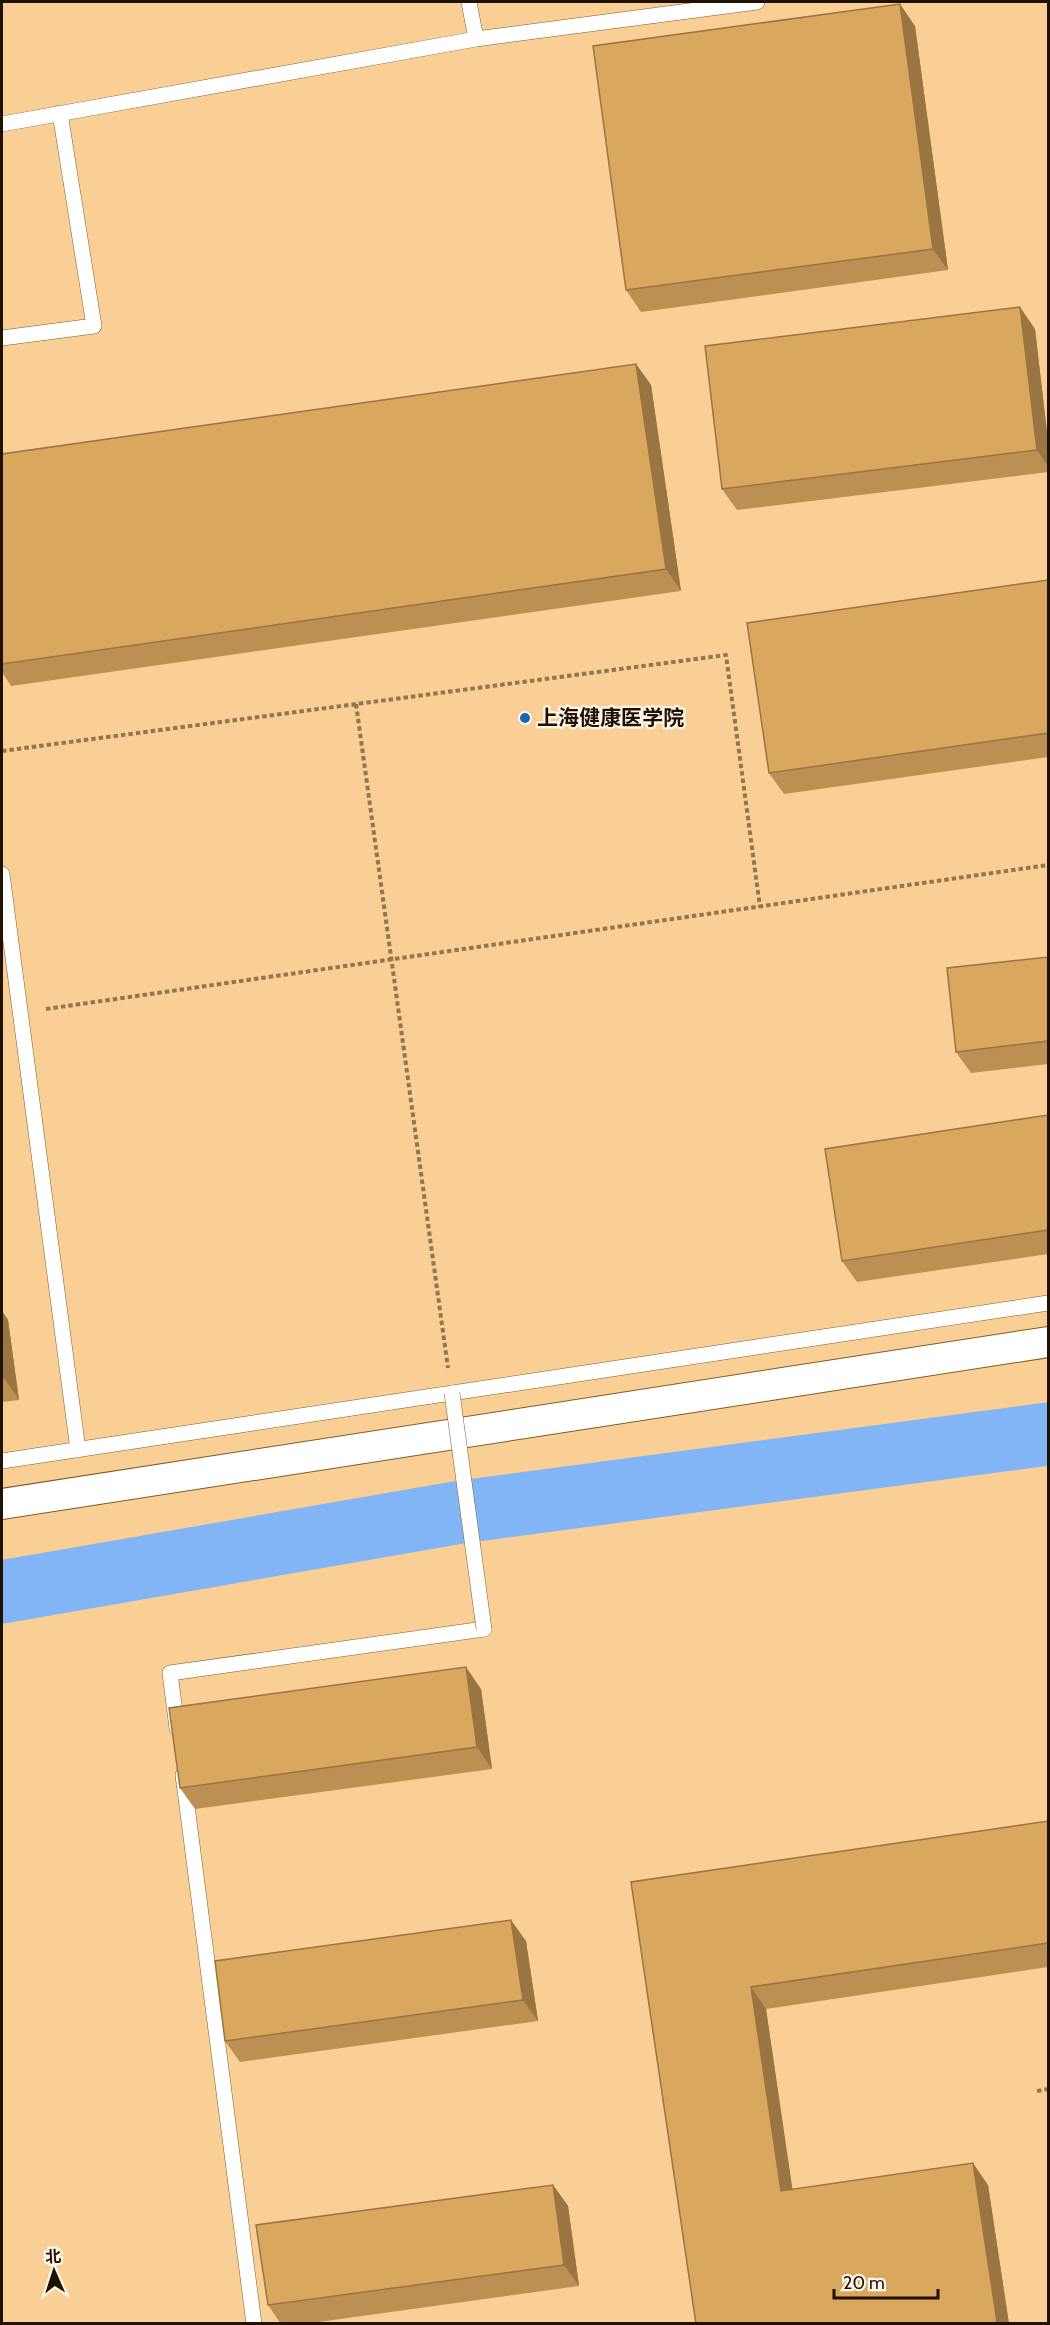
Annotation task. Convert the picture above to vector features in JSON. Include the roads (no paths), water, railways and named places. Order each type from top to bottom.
[{"type":"street","points":[[2,1504],[1048,1342]]},
{"type":"lane","points":[[469,2],[476,39]]},
{"type":"lane","points":[[2,124],[476,39],[757,2]]},
{"type":"lane","points":[[2,338],[94,326],[60,113]]},
{"type":"lane","points":[[2,874],[78,1450]]},
{"type":"lane","points":[[2,1461],[1048,1303]]},
{"type":"lane","points":[[254,2324],[170,1673],[484,1629],[452,1393]]},
{"type":"waterway","points":[[2,1592],[461,1512],[1048,1434]]},
{"type":"place","name":"上海健康医学院","points":[[525,718]]}]
